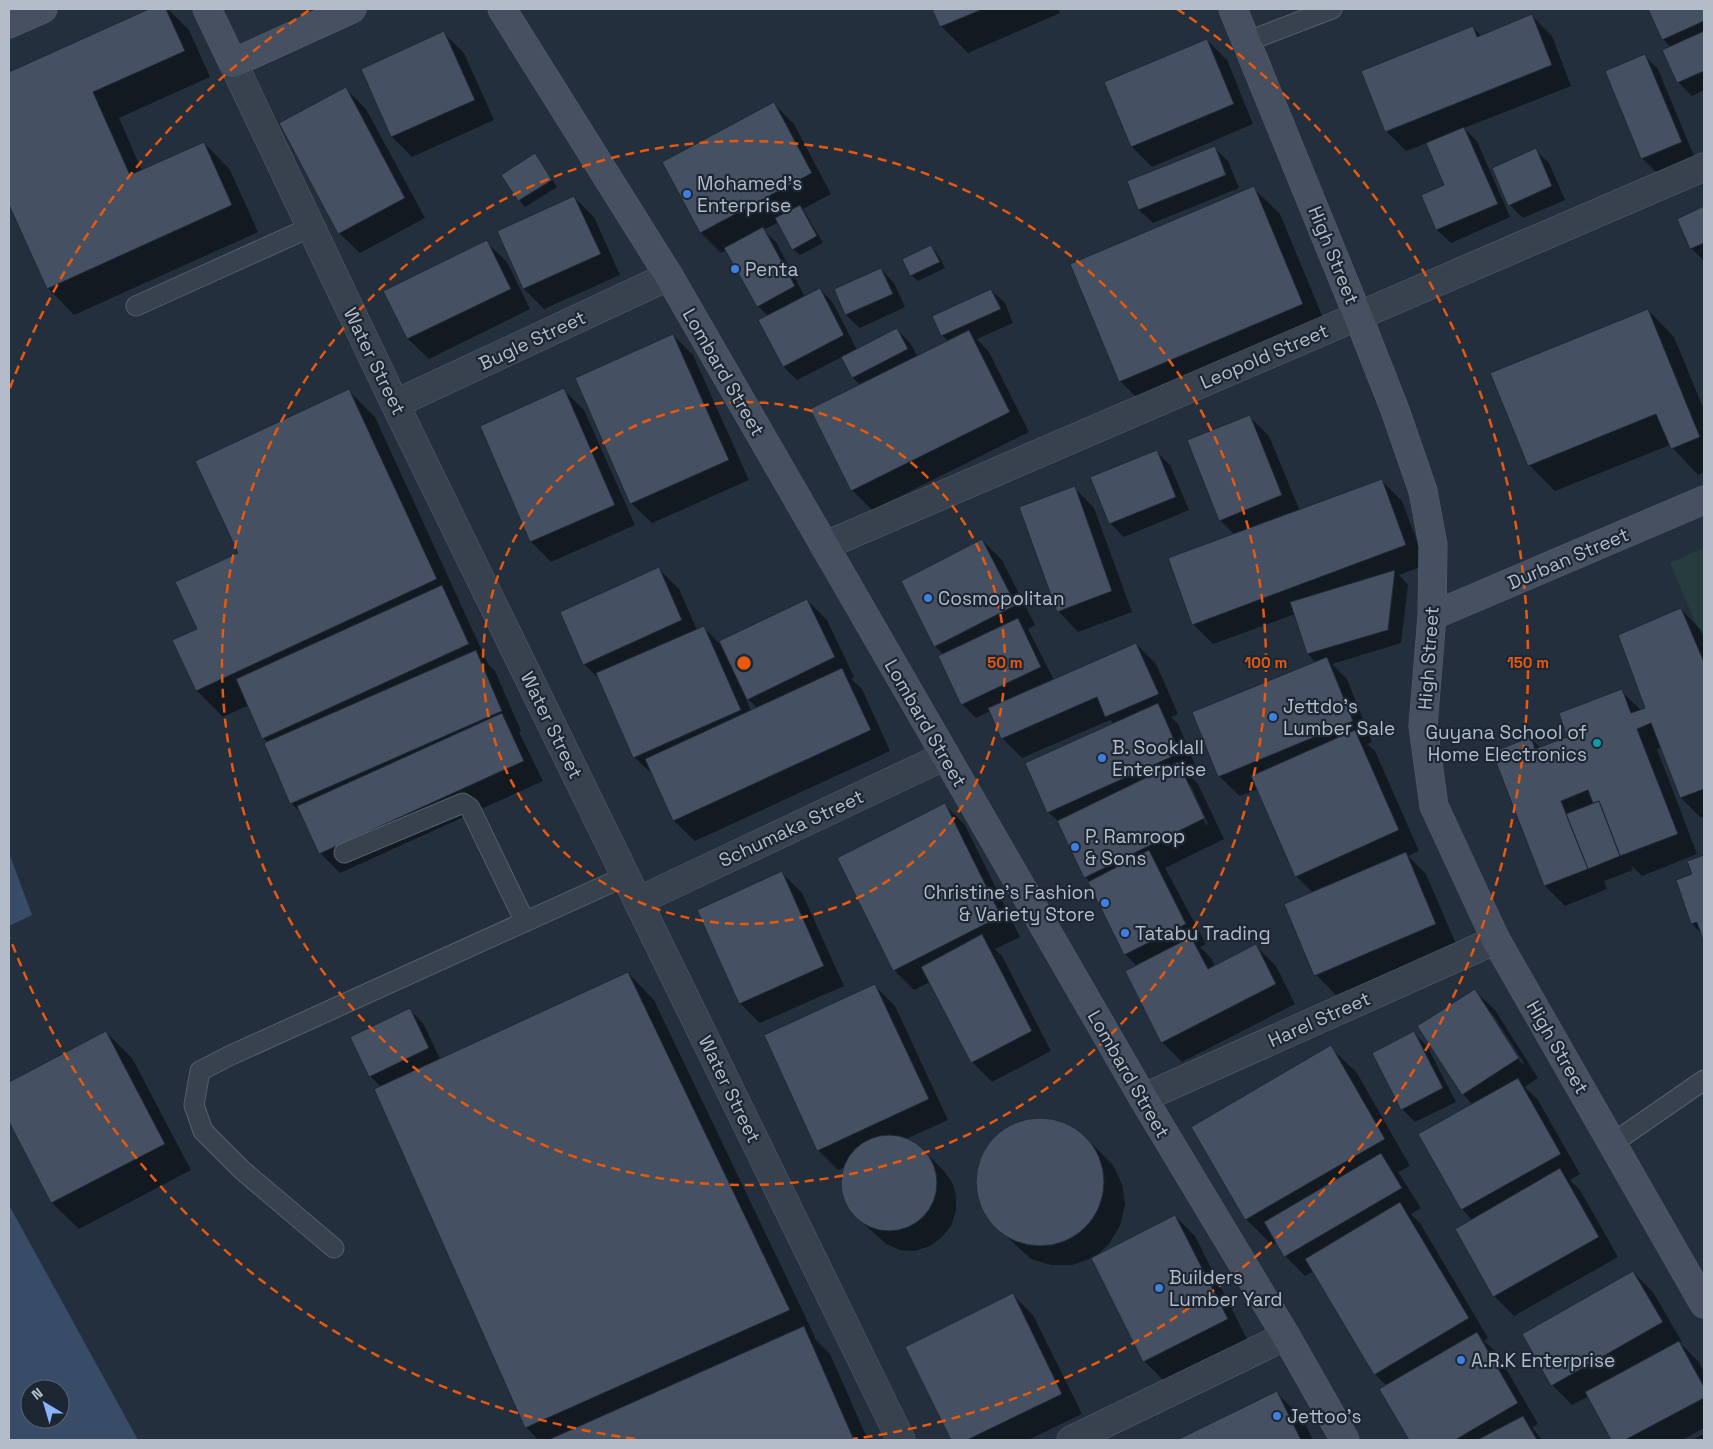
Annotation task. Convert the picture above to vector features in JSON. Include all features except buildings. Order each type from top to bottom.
[{"type":"main road","points":[[9,24],[43,9]]},
{"type":"main road","name":"Water Street","points":[[207,9],[233,63]]},
{"type":"main road","points":[[233,63],[352,9]]},
{"type":"main road","name":"Lombard Street","points":[[502,9],[670,276],[1143,1098],[1286,1336],[1345,1440]]},
{"type":"main road","name":"High Street","points":[[1233,9],[1358,316],[1395,410],[1423,491],[1433,545],[1432,616],[1423,726],[1434,806],[1496,940],[1704,1304]]},
{"type":"main road","name":"Durban Street","points":[[1432,616],[1704,500]]},
{"type":"street","name":"Water Street","points":[[233,63],[395,404],[901,1440]]},
{"type":"street","name":"Leopold Street","points":[[824,546],[1704,167]]},
{"type":"street","name":"Bugle Street","points":[[395,404],[670,276]]},
{"type":"street","name":"Schumaka Street","points":[[638,900],[945,756]]},
{"type":"street","name":"Harel Street","points":[[1143,1098],[1496,940]]},
{"type":"street","points":[[1071,1440],[1286,1336]]},
{"type":"lane","points":[[1246,42],[1332,9]]},
{"type":"lane","points":[[136,306],[311,227]]},
{"type":"lane","points":[[344,853],[462,803],[470,808],[525,922]]},
{"type":"lane","points":[[334,1248],[242,1170],[203,1132],[194,1105],[200,1071],[229,1056],[626,876]]},
{"type":"lane","points":[[1612,1143],[1704,1080]]},
{"type":"green space","points":[[1704,548],[1704,642],[1670,563]]},
{"type":"water","points":[[9,853],[32,915],[9,926]]},
{"type":"water","points":[[9,1205],[138,1440],[9,1440]]},
{"type":"place","name":"Mohamed's Enterprise","points":[[687,194]]},
{"type":"place","name":"Penta","points":[[735,269]]},
{"type":"place","name":"Cosmopolitan","points":[[928,598]]},
{"type":"place","name":"Jettdo's Lumber Sale","points":[[1273,717]]},
{"type":"place","name":"Guyana School of Home Electronics","points":[[1597,743]]},
{"type":"place","name":"B. Sooklall Enterprise","points":[[1102,758]]},
{"type":"place","name":"P. Ramroop & Sons","points":[[1075,847]]},
{"type":"place","name":"Christine's Fashion & Variety Store","points":[[1105,903]]},
{"type":"place","name":"Tatabu Trading","points":[[1125,933]]},
{"type":"place","name":"Builders Lumber Yard","points":[[1159,1288]]},
{"type":"place","name":"A.R.K Enterprise","points":[[1461,1360]]},
{"type":"place","name":"Jettoo's","points":[[1277,1416]]}]
